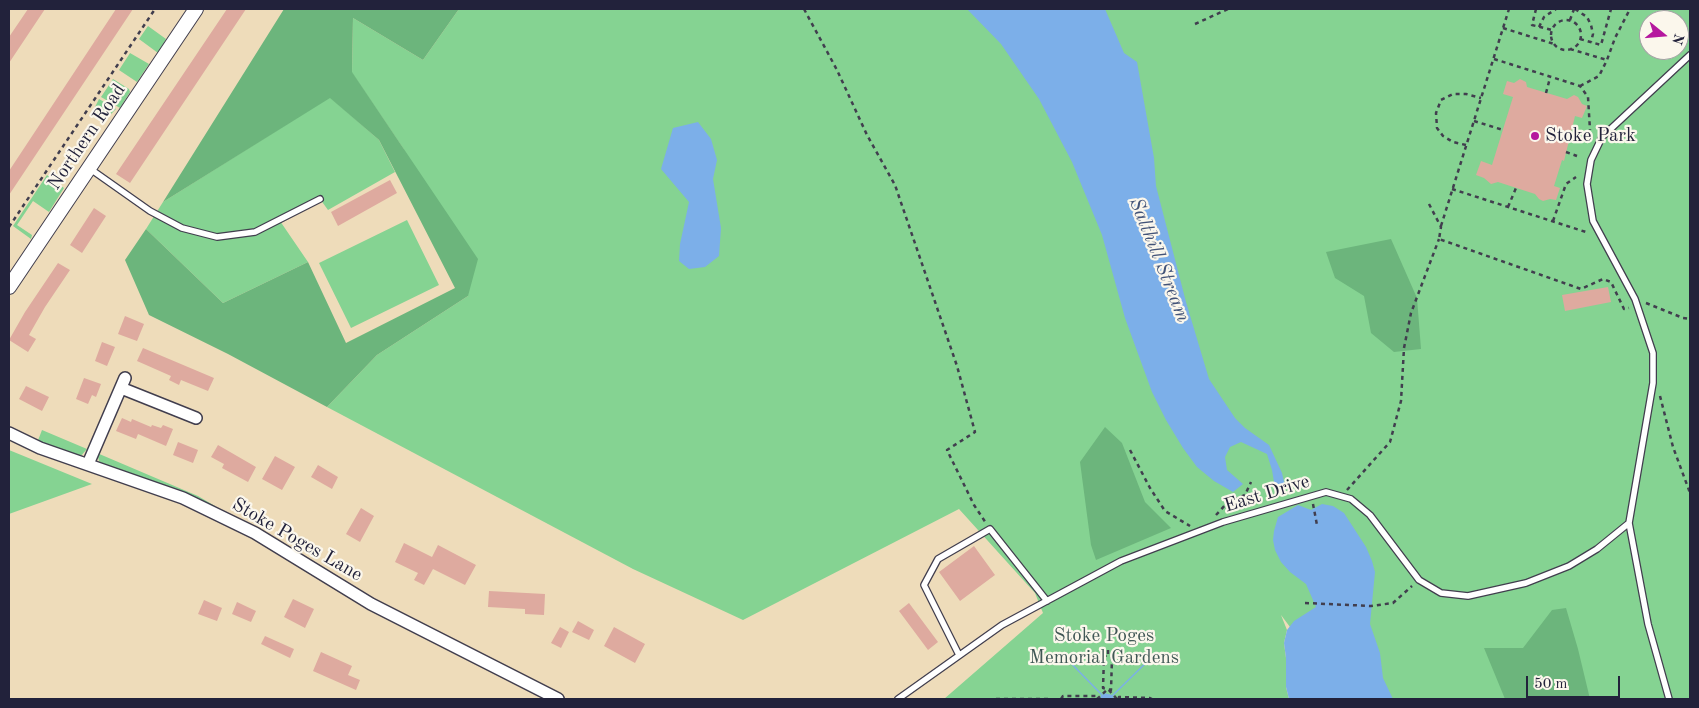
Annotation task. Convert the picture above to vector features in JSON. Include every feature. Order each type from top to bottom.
[{"type":"street","name":"Northern Road","points":[[9,287],[196,9]]},
{"type":"street","points":[[88,464],[123,383],[186,409],[196,418]]},
{"type":"street","name":"Stoke Poges Lane","points":[[9,433],[40,448],[183,498],[255,533],[371,604],[558,699]]},
{"type":"lane","points":[[1670,699],[1648,624],[1630,523],[1653,384],[1652,353],[1635,298],[1593,221],[1588,184],[1591,160],[1602,137],[1690,55]]},
{"type":"lane","points":[[89,168],[150,211],[182,228],[217,237],[255,232],[320,199]]},
{"type":"lane","name":"East Drive","points":[[898,699],[1002,625],[1121,561],[1206,529],[1326,492],[1351,499],[1370,515],[1419,580],[1442,593],[1468,596],[1526,583],[1569,566],[1597,549],[1630,523]]},
{"type":"lane","points":[[959,655],[924,585],[938,559],[990,529],[1047,601]]},
{"type":"path","points":[[9,227],[155,9]]},
{"type":"path","points":[[804,9],[837,70],[867,135],[895,185],[958,366],[975,432],[947,450],[974,505],[990,529]]},
{"type":"path","points":[[1195,24],[1228,9]]},
{"type":"path","points":[[1341,496],[1390,442],[1401,401],[1404,348],[1412,313],[1439,239],[1440,227],[1509,9]]},
{"type":"path","points":[[1536,9],[1532,25],[1552,30]]},
{"type":"path","points":[[1539,27],[1544,17],[1556,9]]},
{"type":"path","points":[[1570,20],[1574,9],[1587,16],[1593,34],[1591,42]]},
{"type":"path","points":[[1580,39],[1601,45],[1611,10],[1609,9]]},
{"type":"path","points":[[1580,86],[1599,76],[1630,9]]},
{"type":"path","points":[[1556,45],[1552,30],[1557,23],[1570,20],[1580,30],[1578,44],[1570,49]]},
{"type":"path","points":[[1503,28],[1556,45],[1560,48],[1570,49],[1607,60]]},
{"type":"path","points":[[1494,59],[1580,86],[1588,97],[1590,130]]},
{"type":"path","points":[[1546,93],[1550,78]]},
{"type":"path","points":[[1466,145],[1453,142],[1442,136],[1437,128],[1436,113],[1441,100],[1452,94],[1466,94],[1481,98]]},
{"type":"path","points":[[1474,121],[1503,130]]},
{"type":"path","points":[[1566,152],[1577,156]]},
{"type":"path","points":[[1553,221],[1566,184],[1576,177]]},
{"type":"path","points":[[1508,207],[1516,188]]},
{"type":"path","points":[[1452,189],[1602,237]]},
{"type":"path","points":[[1429,204],[1440,227]]},
{"type":"path","points":[[1439,239],[1581,289],[1603,280],[1611,282],[1624,309],[1638,307]]},
{"type":"path","points":[[1635,298],[1683,318],[1690,319]]},
{"type":"path","points":[[1653,384],[1661,398],[1673,447],[1690,493]]},
{"type":"path","points":[[1130,450],[1150,488],[1165,511],[1189,525],[1206,529],[1228,502],[1245,495],[1251,482]]},
{"type":"path","points":[[1313,506],[1317,525]]},
{"type":"path","points":[[1305,603],[1372,606],[1393,602],[1419,580]]},
{"type":"path","points":[[1108,635],[1108,643]]},
{"type":"path","points":[[1061,699],[1063,696],[1096,696],[1097,699],[1108,689],[1111,690],[1112,658],[1108,652],[1104,657],[1103,688],[1108,689],[1116,697],[1152,699]]},
{"type":"path","points":[[996,699],[1048,699]]},
{"type":"green space","points":[[284,9],[459,9],[423,60],[353,18],[352,72],[478,259],[468,296],[377,355],[327,407],[228,354],[149,315],[125,260],[146,229],[223,303],[308,262],[346,343],[455,288],[379,140],[330,98],[163,202]]},
{"type":"green space","name":"Stoke Poges Memorial Gardens","points":[[459,9],[1690,9],[1690,699],[1344,699],[1281,615],[1287,630],[1284,643],[1286,687],[1289,699],[944,699],[1043,613],[1035,593],[959,509],[743,620],[633,569],[327,407],[377,355],[468,296],[403,148],[352,73],[353,18],[423,60]]},
{"type":"green space","points":[[148,26],[166,39],[158,53],[139,39]]},
{"type":"green space","points":[[130,53],[149,64],[137,82],[119,70]]},
{"type":"green space","points":[[113,79],[129,89],[130,92],[120,108],[101,97]]},
{"type":"green space","points":[[330,97],[379,140],[395,172],[328,210],[320,199],[280,221],[308,262],[223,303],[146,229],[163,202]]},
{"type":"green space","points":[[99,99],[116,109],[106,119],[91,115]]},
{"type":"green space","points":[[47,175],[64,188],[49,212],[33,201],[17,225],[32,235],[31,239],[13,226]]},
{"type":"green space","points":[[407,220],[439,285],[351,328],[319,263]]},
{"type":"green space","points":[[1391,239],[1417,298],[1421,349],[1394,352],[1371,333],[1364,296],[1335,278],[1326,252]]},
{"type":"green space","points":[[1105,427],[1122,443],[1145,502],[1171,528],[1096,560],[1091,545],[1080,462]]},
{"type":"green space","points":[[42,430],[87,449],[80,457],[37,443]]},
{"type":"green space","points":[[9,450],[92,484],[9,514]]},
{"type":"green space","points":[[97,453],[198,496],[215,506],[212,509],[104,467],[99,461]]},
{"type":"green space","points":[[1566,608],[1590,699],[1505,699],[1484,648],[1523,648],[1552,610]]},
{"type":"water","name":"Salthill Stream","points":[[967,9],[1105,9],[1124,53],[1137,62],[1154,158],[1156,186],[1186,302],[1209,379],[1235,418],[1245,428],[1269,445],[1282,473],[1285,486],[1279,493],[1275,488],[1267,454],[1241,442],[1230,447],[1225,457],[1227,470],[1243,484],[1233,492],[1214,481],[1197,467],[1183,448],[1152,392],[1125,318],[1102,235],[1072,162],[1039,99],[1001,44]]},
{"type":"water","points":[[698,122],[711,139],[717,160],[713,179],[721,228],[719,256],[705,267],[689,269],[679,261],[680,244],[689,202],[661,169],[673,128]]},
{"type":"water","points":[[1322,504],[1333,506],[1344,513],[1366,547],[1372,561],[1375,572],[1370,624],[1380,653],[1383,678],[1393,699],[1289,699],[1286,687],[1284,643],[1287,630],[1294,621],[1316,607],[1306,584],[1290,572],[1281,562],[1275,550],[1274,531],[1278,517],[1298,505],[1311,510]]},
{"type":"water","points":[[1063,654],[1103,695],[1104,693],[1112,695],[1153,657],[1113,696],[1114,699],[1100,699],[1101,695]]},
{"type":"building","points":[[28,9],[45,9],[9,63],[9,37]]},
{"type":"building","points":[[116,9],[133,9],[9,195],[9,171]]},
{"type":"building","points":[[227,9],[246,9],[130,183],[116,174]]},
{"type":"building","name":"Stoke Park","points":[[1520,79],[1526,82],[1527,87],[1567,99],[1574,95],[1578,97],[1582,104],[1587,106],[1582,118],[1575,116],[1564,161],[1562,160],[1554,186],[1560,188],[1556,200],[1543,201],[1535,194],[1498,182],[1491,184],[1484,178],[1476,175],[1481,161],[1492,165],[1513,97],[1503,94],[1507,81],[1514,83]]},
{"type":"building","points":[[390,180],[397,193],[338,226],[331,212]]},
{"type":"building","points":[[94,208],[106,216],[82,253],[70,245]]},
{"type":"building","points":[[58,263],[70,270],[29,335],[36,339],[28,352],[9,340],[25,312]]},
{"type":"building","points":[[1608,287],[1611,302],[1565,311],[1562,295]]},
{"type":"building","points":[[125,316],[144,324],[137,341],[118,334]]},
{"type":"building","points":[[102,342],[115,347],[107,366],[95,361]]},
{"type":"building","points":[[143,348],[214,378],[208,391],[181,380],[179,385],[169,380],[171,376],[137,361]]},
{"type":"building","points":[[84,378],[101,384],[96,397],[92,395],[88,404],[76,399]]},
{"type":"building","points":[[26,386],[49,397],[42,411],[19,399]]},
{"type":"building","points":[[122,418],[131,422],[132,419],[151,427],[152,425],[161,428],[163,425],[173,429],[166,446],[138,434],[136,439],[116,431]]},
{"type":"building","points":[[178,442],[198,450],[193,463],[173,455]]},
{"type":"building","points":[[218,445],[256,467],[248,482],[222,468],[224,464],[211,457]]},
{"type":"building","points":[[275,456],[295,467],[282,490],[262,479]]},
{"type":"building","points":[[318,465],[338,477],[332,489],[311,477]]},
{"type":"building","points":[[361,508],[374,516],[360,542],[346,534]]},
{"type":"building","points":[[404,543],[432,557],[438,545],[476,565],[465,585],[433,569],[424,585],[414,580],[418,573],[395,562]]},
{"type":"building","points":[[974,546],[995,575],[960,601],[939,572]]},
{"type":"building","points":[[489,591],[545,594],[544,615],[525,614],[525,609],[488,607]]},
{"type":"building","points":[[293,599],[314,609],[305,628],[284,617]]},
{"type":"building","points":[[204,600],[222,608],[217,621],[198,614]]},
{"type":"building","points":[[237,602],[256,611],[251,622],[232,614]]},
{"type":"building","points":[[909,603],[938,642],[928,650],[899,611]]},
{"type":"building","points":[[578,621],[594,630],[589,640],[572,632]]},
{"type":"building","points":[[560,627],[569,632],[561,648],[551,643]]},
{"type":"building","points":[[614,627],[645,644],[635,663],[604,646]]},
{"type":"building","points":[[265,636],[294,649],[290,658],[261,644]]},
{"type":"building","points":[[321,652],[352,666],[348,675],[360,680],[356,690],[313,671]]},
{"type":"place","name":"Stoke Park","points":[[1535,136]]}]
